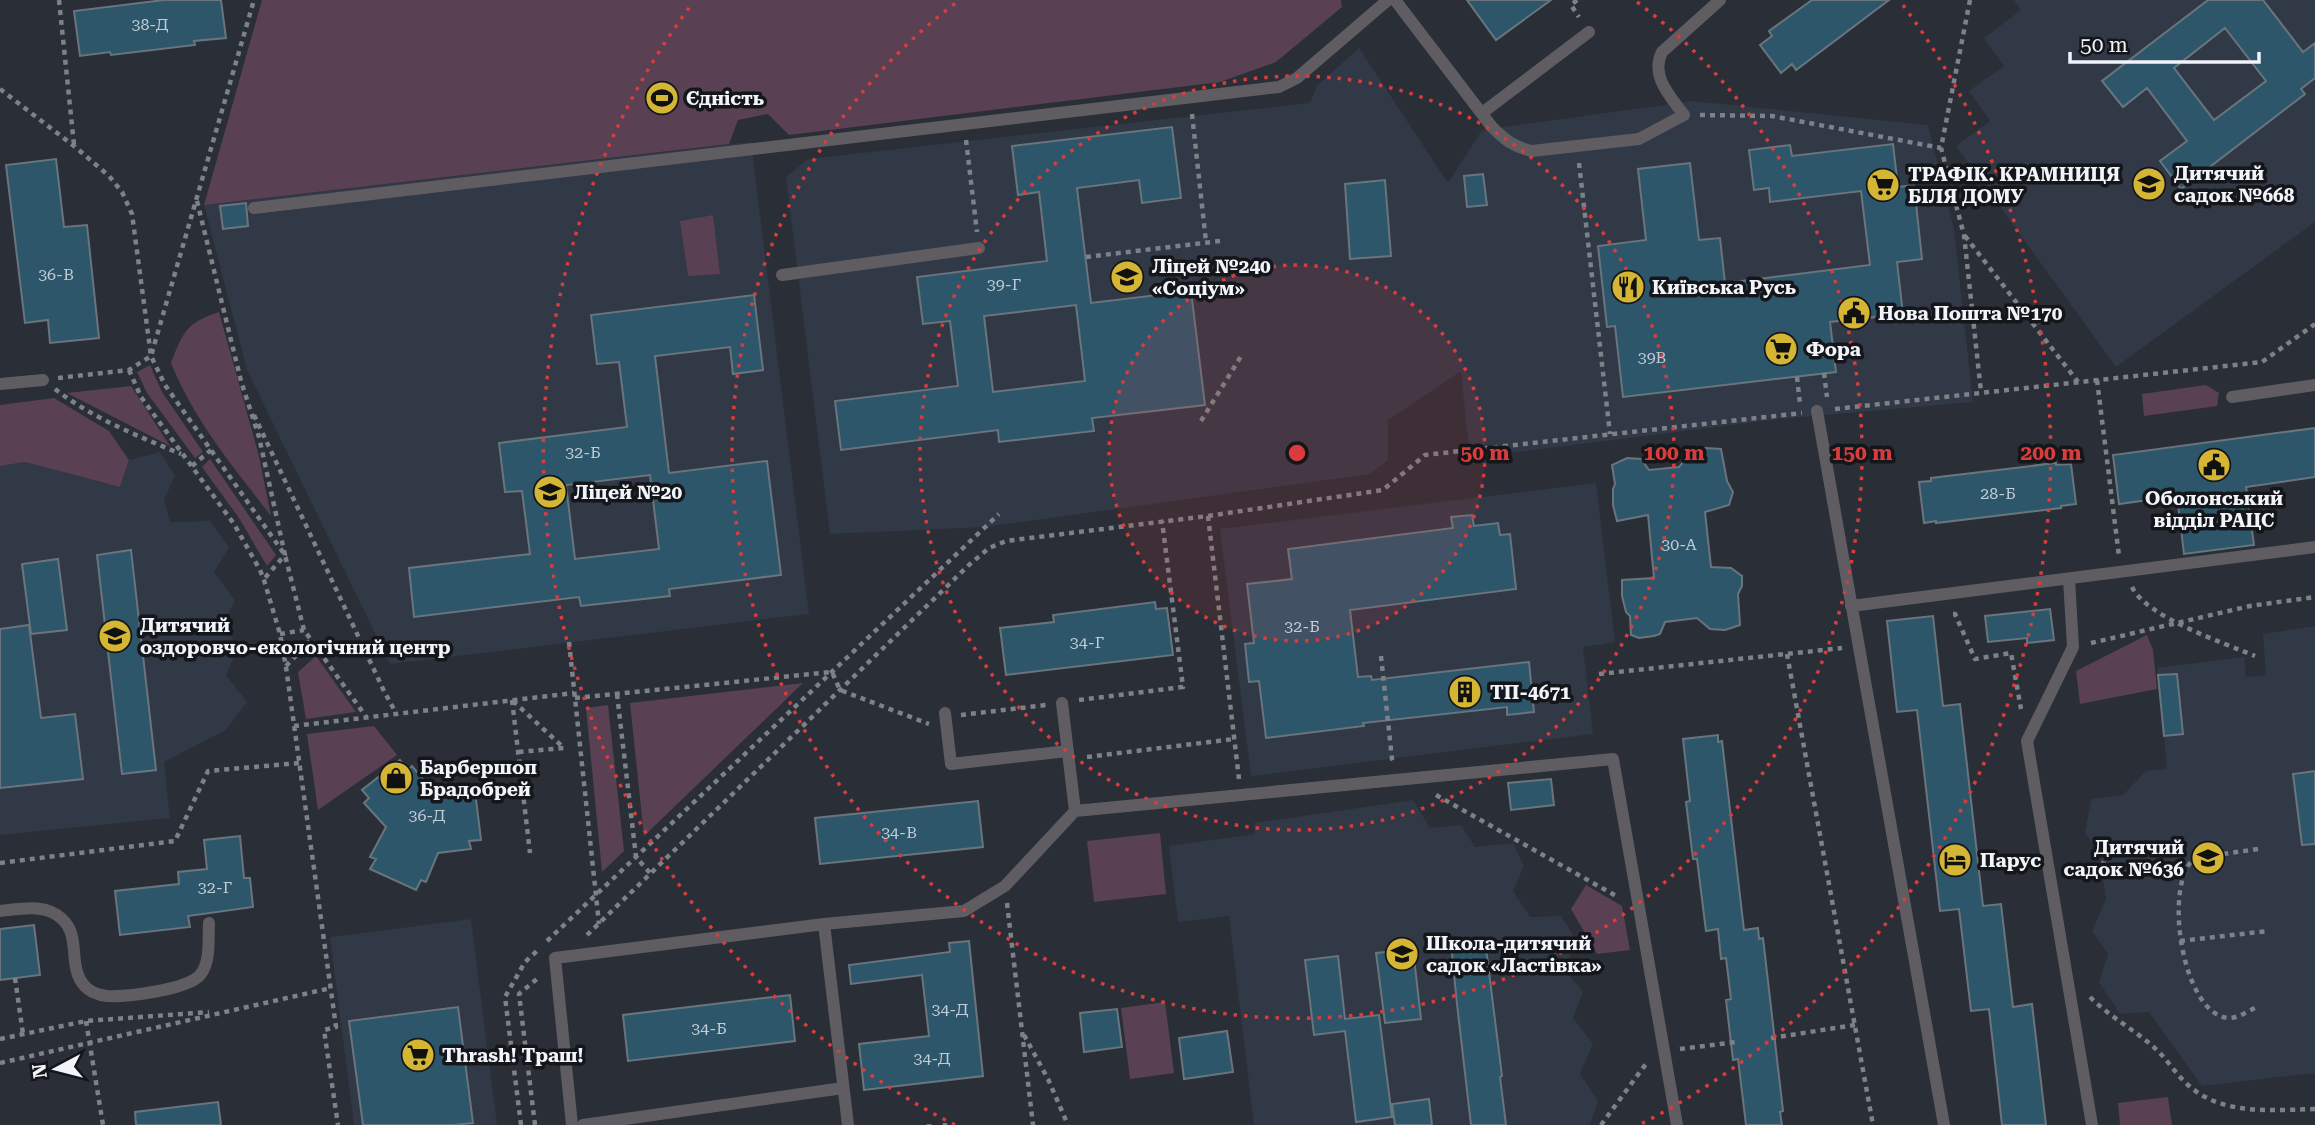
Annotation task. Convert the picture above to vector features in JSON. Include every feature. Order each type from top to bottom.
[{"type":"lane","points":[[254,208],[1279,87],[1297,78],[1388,0]]},
{"type":"lane","points":[[1395,0],[1504,140],[1517,148],[1532,151],[1639,139],[1684,115],[1660,80],[1657,70],[1659,59],[1662,52],[1720,0]]},
{"type":"lane","points":[[1482,113],[1589,32]]},
{"type":"lane","points":[[782,275],[979,248]]},
{"type":"lane","points":[[0,384],[43,380]]},
{"type":"lane","points":[[2232,397],[2315,385]]},
{"type":"lane","points":[[1817,411],[1944,1125]]},
{"type":"lane","points":[[1851,606],[2315,547]]},
{"type":"lane","points":[[2068,579],[2073,647],[2027,741],[2092,1125]]},
{"type":"lane","points":[[1062,702],[1075,811]]},
{"type":"lane","points":[[945,715],[951,764],[1068,755]]},
{"type":"lane","points":[[572,1125],[559,960],[824,924],[964,911],[1005,886],[1075,811],[1613,759],[1677,1125]]},
{"type":"lane","points":[[0,911],[34,908],[48,910],[62,918],[71,932],[77,971],[83,985],[92,992],[106,996],[175,988],[198,978],[206,966],[209,923]]},
{"type":"lane","points":[[824,924],[848,1125]]},
{"type":"lane","points":[[583,1125],[843,1088]]},
{"type":"path","points":[[59,0],[74,146]]},
{"type":"path","points":[[43,380],[129,370],[152,356],[254,0]]},
{"type":"path","points":[[1970,0],[1941,148],[1964,235],[1981,393]]},
{"type":"path","points":[[0,89],[74,146],[109,176],[122,192],[132,214],[152,356],[165,385],[285,555]]},
{"type":"path","points":[[1192,111],[1206,242]]},
{"type":"path","points":[[1684,115],[1772,116],[1941,148]]},
{"type":"path","points":[[966,136],[979,248]]},
{"type":"path","points":[[1577,146],[1610,434]]},
{"type":"path","points":[[197,199],[259,437],[303,630],[367,718]]},
{"type":"path","points":[[1964,235],[2078,382]]},
{"type":"path","points":[[1086,257],[1220,241]]},
{"type":"path","points":[[1592,269],[1600,268]]},
{"type":"path","points":[[1824,373],[1828,410],[2262,362],[2315,324]]},
{"type":"path","points":[[1201,421],[1243,353]]},
{"type":"path","points":[[129,370],[141,397],[234,524],[260,570],[279,634],[286,667],[336,1027],[324,1030],[338,1125]]},
{"type":"path","points":[[1797,377],[1801,413]]},
{"type":"path","points":[[43,380],[84,409],[184,455]]},
{"type":"path","points":[[2097,380],[2120,563],[2136,597],[2176,623],[2255,656]]},
{"type":"path","points":[[248,402],[384,691],[397,713]]},
{"type":"path","points":[[535,1125],[519,994],[599,925],[989,548],[1006,541],[1208,516],[1383,490],[1425,454],[1817,411]]},
{"type":"path","points":[[192,466],[211,450]]},
{"type":"path","points":[[521,1125],[505,997],[526,962],[999,514]]},
{"type":"path","points":[[1208,516],[1241,795]]},
{"type":"path","points":[[945,715],[1183,687],[1162,521]]},
{"type":"path","points":[[264,580],[285,555]]},
{"type":"path","points":[[2073,647],[2250,606],[2315,597]]},
{"type":"path","points":[[1943,615],[1955,614],[1975,659],[2011,653],[2027,741]]},
{"type":"path","points":[[279,634],[303,630]]},
{"type":"path","points":[[286,667],[310,641]]},
{"type":"path","points":[[569,642],[599,925]]},
{"type":"path","points":[[1600,674],[1858,646]]},
{"type":"path","points":[[1787,654],[1873,1125]]},
{"type":"path","points":[[1381,656],[1391,759],[1405,779],[1628,902]]},
{"type":"path","points":[[832,672],[840,690],[947,732]]},
{"type":"path","points":[[294,726],[512,701],[617,694],[832,672]]},
{"type":"path","points":[[617,694],[636,858],[651,874]]},
{"type":"path","points":[[512,701],[530,853]]},
{"type":"path","points":[[512,701],[564,748],[518,752]]},
{"type":"path","points":[[1068,755],[1234,739]]},
{"type":"path","points":[[0,863],[175,841],[208,771],[299,763]]},
{"type":"path","points":[[2258,849],[2195,858],[2187,867],[2177,915],[2180,942],[2194,989],[2210,1009],[2229,1018],[2259,1006]]},
{"type":"path","points":[[2101,863],[2120,867],[2187,867]]},
{"type":"path","points":[[1005,886],[1033,1125]]},
{"type":"path","points":[[2180,942],[2268,931]]},
{"type":"path","points":[[2066,973],[2101,1008],[2157,1051],[2188,1085],[2212,1102],[2253,1110],[2315,1109]]},
{"type":"path","points":[[15,978],[23,1034]]},
{"type":"path","points":[[0,1063],[331,988]]},
{"type":"path","points":[[0,1039],[86,1021],[224,1012]]},
{"type":"path","points":[[86,1021],[103,1125]]},
{"type":"path","points":[[1771,1038],[1855,1024]]},
{"type":"path","points":[[1022,1030],[1068,1125]]},
{"type":"path","points":[[1601,1125],[1654,1052],[1736,1042]]},
{"type":"shaded area","name":"Єдність","points":[[262,0],[1341,0],[1342,7],[1276,62],[1220,82],[789,135],[768,114],[738,120],[729,144],[204,205]]},
{"type":"shaded area","name":"Дитячий садок №668","points":[[2014,0],[2315,0],[2315,222],[2116,367],[1956,146],[1990,121],[1969,91],[2004,66],[1984,38],[2021,10]]},
{"type":"shaded area","name":"Ліцей №240 «Соціум»","points":[[1359,48],[1448,183],[1482,130],[1692,101],[1928,125],[1954,229],[1973,402],[1779,419],[1470,458],[1461,371],[1388,420],[1388,460],[1370,474],[985,527],[830,534],[786,177],[808,159],[1310,103],[1317,86]]},
{"type":"shaded area","name":"Ліцей №20","points":[[751,142],[809,614],[390,664],[247,370],[204,205]]},
{"type":"shaded area","points":[[713,215],[720,274],[688,276],[680,221]]},
{"type":"shaded area","points":[[219,312],[259,456],[271,516],[203,424],[171,363],[187,330],[199,320]]},
{"type":"shaded area","points":[[150,365],[162,392],[203,452],[195,458],[147,393],[137,372]]},
{"type":"shaded area","points":[[2206,385],[2219,393],[2217,406],[2144,416],[2142,394]]},
{"type":"shaded area","points":[[131,386],[170,446],[67,393]]},
{"type":"shaded area","points":[[54,398],[109,431],[129,460],[120,487],[25,462],[0,466],[0,405]]},
{"type":"shaded area","name":"Дитячий оздоровчо-екологічний центр","points":[[160,452],[175,476],[164,500],[170,522],[210,521],[229,547],[214,572],[235,601],[222,625],[238,647],[226,675],[247,702],[226,730],[164,762],[170,818],[0,835],[0,466],[25,462],[120,487],[129,460]]},
{"type":"shaded area","points":[[210,459],[276,555],[267,566],[239,518],[202,467]]},
{"type":"shaded area","points":[[1596,483],[1615,642],[1583,647],[1593,734],[1251,776],[1220,529]]},
{"type":"shaded area","name":"Дитячий садок №636","points":[[2315,626],[2315,1073],[2202,1086],[2149,1012],[2120,1014],[2099,982],[2108,954],[2092,931],[2106,899],[2100,854],[2085,833],[2091,799],[2123,795],[2146,771],[2167,769],[2157,668],[2244,657],[2246,677],[2266,675],[2263,634]]},
{"type":"shaded area","points":[[2147,635],[2153,650],[2157,689],[2080,704],[2076,671]]},
{"type":"shaded area","points":[[316,656],[356,712],[306,719],[298,672]]},
{"type":"shaded area","points":[[803,683],[644,836],[630,703]]},
{"type":"shaded area","points":[[608,705],[624,851],[602,872],[586,708]]},
{"type":"shaded area","points":[[374,726],[397,755],[318,810],[307,734]]},
{"type":"shaded area","name":"Школа-дитячий садок «Ластівка»","points":[[1413,800],[1430,828],[1461,825],[1475,847],[1513,843],[1524,866],[1513,891],[1530,917],[1561,916],[1575,938],[1566,971],[1583,992],[1573,1018],[1593,1044],[1580,1074],[1598,1101],[1590,1125],[1254,1125],[1229,916],[1178,922],[1169,846],[1255,834],[1254,823]]},
{"type":"shaded area","points":[[1160,833],[1166,894],[1094,902],[1087,841]]},
{"type":"shaded area","points":[[1586,885],[1622,906],[1630,950],[1597,954],[1571,909]]},
{"type":"shaded area","points":[[471,919],[497,1125],[354,1125],[330,937]]},
{"type":"shaded area","points":[[1165,1002],[1174,1073],[1130,1079],[1121,1008]]},
{"type":"shaded area","points":[[2168,1097],[2172,1125],[2120,1125],[2118,1103]]},
{"type":"building","points":[[164,0],[221,0],[226,38],[194,41],[195,45],[80,56],[74,11]]},
{"type":"building","points":[[1467,0],[1551,0],[1496,40]]},
{"type":"building","points":[[1812,0],[1889,0],[1796,70],[1792,64],[1781,73],[1760,45],[1772,36],[1769,31]]},
{"type":"building","points":[[2208,0],[2263,0],[2303,52],[2315,43],[2315,78],[2301,89],[2305,94],[2181,189],[2160,161],[2187,141],[2147,88],[2123,107],[2102,81]],"holes":[[[2225,28],[2266,81],[2214,120],[2174,68]]]},
{"type":"building","points":[[1172,127],[1181,198],[1142,203],[1139,180],[1077,188],[1091,303],[1191,291],[1205,405],[1092,418],[1094,431],[999,442],[998,430],[841,450],[835,401],[958,386],[950,321],[923,324],[917,277],[1047,261],[1039,192],[1018,195],[1012,146]],"holes":[[[1076,305],[1085,381],[993,392],[984,316]]]},
{"type":"building","points":[[1893,144],[1898,187],[1914,185],[1922,259],[1897,262],[1903,314],[1830,322],[1836,372],[1623,397],[1615,326],[1607,327],[1598,246],[1646,240],[1638,169],[1690,163],[1699,240],[1720,238],[1725,283],[1870,265],[1861,191],[1770,202],[1769,188],[1754,190],[1749,150],[1790,145],[1792,156]]},
{"type":"building","points":[[56,159],[64,227],[87,225],[99,338],[50,343],[48,320],[25,323],[6,165]]},
{"type":"building","points":[[1483,174],[1487,205],[1467,207],[1464,176]]},
{"type":"building","points":[[1385,180],[1391,256],[1350,259],[1345,184]]},
{"type":"building","points":[[246,203],[248,226],[223,229],[220,206]]},
{"type":"building","points":[[754,295],[763,370],[733,374],[730,347],[655,356],[669,473],[767,461],[781,575],[669,589],[670,596],[581,606],[579,597],[414,617],[409,568],[530,554],[522,491],[505,492],[499,443],[627,427],[619,362],[597,364],[591,315]],"holes":[[[650,475],[659,549],[575,559],[566,485]]]},
{"type":"building","points":[[2315,428],[2315,477],[2246,487],[2254,545],[2184,554],[2177,496],[2119,504],[2113,455]]},
{"type":"building","points":[[1705,448],[1721,449],[1727,481],[1733,492],[1729,505],[1705,512],[1711,567],[1731,568],[1742,576],[1742,586],[1738,594],[1740,625],[1725,630],[1710,629],[1697,618],[1665,622],[1660,634],[1639,638],[1631,635],[1630,616],[1626,612],[1622,596],[1622,580],[1654,578],[1648,515],[1617,521],[1613,505],[1615,484],[1612,465],[1627,458],[1641,459],[1649,470],[1679,467],[1691,453]]},
{"type":"building","points":[[2056,463],[2071,464],[2076,504],[2061,508],[1924,523],[1919,482],[1931,481],[1931,478]]},
{"type":"building","points":[[1472,515],[1474,526],[1498,523],[1500,535],[1510,534],[1516,589],[1350,610],[1358,677],[1371,676],[1372,680],[1529,662],[1534,712],[1507,715],[1507,707],[1363,723],[1364,726],[1266,738],[1259,681],[1249,682],[1245,644],[1254,643],[1247,584],[1292,579],[1288,549],[1453,528],[1451,517]]},
{"type":"building","points":[[131,550],[156,770],[122,774],[97,555]]},
{"type":"building","points":[[58,559],[67,630],[31,634],[22,564]]},
{"type":"building","points":[[1155,602],[1156,609],[1167,608],[1173,655],[1006,675],[1000,628],[1054,622],[1053,615]]},
{"type":"building","points":[[2050,609],[2054,640],[2027,643],[2027,638],[1988,642],[1985,616]]},
{"type":"building","points":[[1933,616],[1943,706],[1960,704],[1983,906],[2001,904],[2013,1007],[2032,1004],[2046,1125],[2002,1125],[1989,1009],[1971,1011],[1959,909],[1940,911],[1917,710],[1897,712],[1887,621]]},
{"type":"building","points":[[29,625],[41,718],[75,714],[83,779],[0,788],[0,629]]},
{"type":"building","points":[[2177,674],[2183,734],[2164,736],[2158,675]]},
{"type":"building","points":[[1718,735],[1718,742],[1722,741],[1744,930],[1758,928],[1759,939],[1763,938],[1783,1111],[1780,1112],[1782,1125],[1746,1125],[1738,1059],[1733,1060],[1726,1000],[1731,999],[1726,958],[1721,959],[1718,929],[1706,931],[1697,859],[1693,859],[1686,802],[1690,801],[1683,739]]},
{"type":"building","points":[[400,760],[408,770],[412,766],[432,790],[463,787],[463,793],[475,791],[481,840],[469,841],[471,849],[438,853],[426,882],[421,880],[416,890],[370,869],[376,859],[370,857],[386,827],[364,803],[369,798],[362,790]]},
{"type":"building","points":[[2315,771],[2315,844],[2302,845],[2293,774]]},
{"type":"building","points":[[1551,779],[1554,805],[1511,810],[1508,783]]},
{"type":"building","points":[[978,801],[983,847],[820,864],[815,818]]},
{"type":"building","points":[[240,836],[244,878],[250,878],[253,907],[188,916],[190,927],[120,935],[115,891],[179,884],[178,872],[207,869],[204,840]]},
{"type":"building","points":[[34,925],[40,975],[0,980],[0,929]]},
{"type":"building","points":[[1485,940],[1506,1125],[1471,1125],[1457,1004],[1451,944]]},
{"type":"building","points":[[969,941],[983,1076],[864,1090],[859,1044],[929,1036],[922,975],[851,984],[849,965],[950,952],[949,943]]},
{"type":"building","points":[[1413,949],[1421,1019],[1385,1023],[1376,953]]},
{"type":"building","points":[[1338,956],[1345,1019],[1379,1015],[1392,1117],[1356,1122],[1345,1031],[1314,1035],[1305,960]]},
{"type":"building","points":[[790,995],[795,1041],[628,1061],[623,1015]]},
{"type":"building","points":[[458,1007],[473,1123],[363,1125],[349,1021]]},
{"type":"building","points":[[1117,1009],[1122,1047],[1084,1052],[1080,1013]]},
{"type":"building","points":[[1227,1031],[1233,1072],[1184,1079],[1179,1038]]},
{"type":"building","points":[[1429,1099],[1432,1125],[1395,1125],[1392,1104]]},
{"type":"building","points":[[218,1102],[221,1125],[136,1125],[135,1112]]},
{"type":"place","name":"Єдність","points":[[662,98]]},
{"type":"place","name":"Дитячий садок №668","points":[[2149,184]]},
{"type":"place","name":"ТРАФІК. КРАМНИЦЯ БІЛЯ ДОМУ","points":[[1883,185]]},
{"type":"place","name":"Ліцей №240 «Соціум»","points":[[1127,277]]},
{"type":"place","name":"Київська Русь","points":[[1628,287]]},
{"type":"place","name":"Нова Пошта №170","points":[[1854,313]]},
{"type":"place","name":"Фора","points":[[1781,349]]},
{"type":"place","name":"Оболонський відділ РАЦС","points":[[2214,465]]},
{"type":"place","name":"Ліцей №20","points":[[550,492]]},
{"type":"place","name":"Дитячий оздоровчо-екологічний центр","points":[[115,636]]},
{"type":"place","name":"ТП-4671","points":[[1465,692]]},
{"type":"place","name":"Барбершоп Брадобрей","points":[[396,778]]},
{"type":"place","name":"Дитячий садок №636","points":[[2208,858]]},
{"type":"place","name":"Парус","points":[[1955,860]]},
{"type":"place","name":"Школа-дитячий садок «Ластівка»","points":[[1402,954]]},
{"type":"place","name":"Thrash! Траш!","points":[[418,1055]]}]
